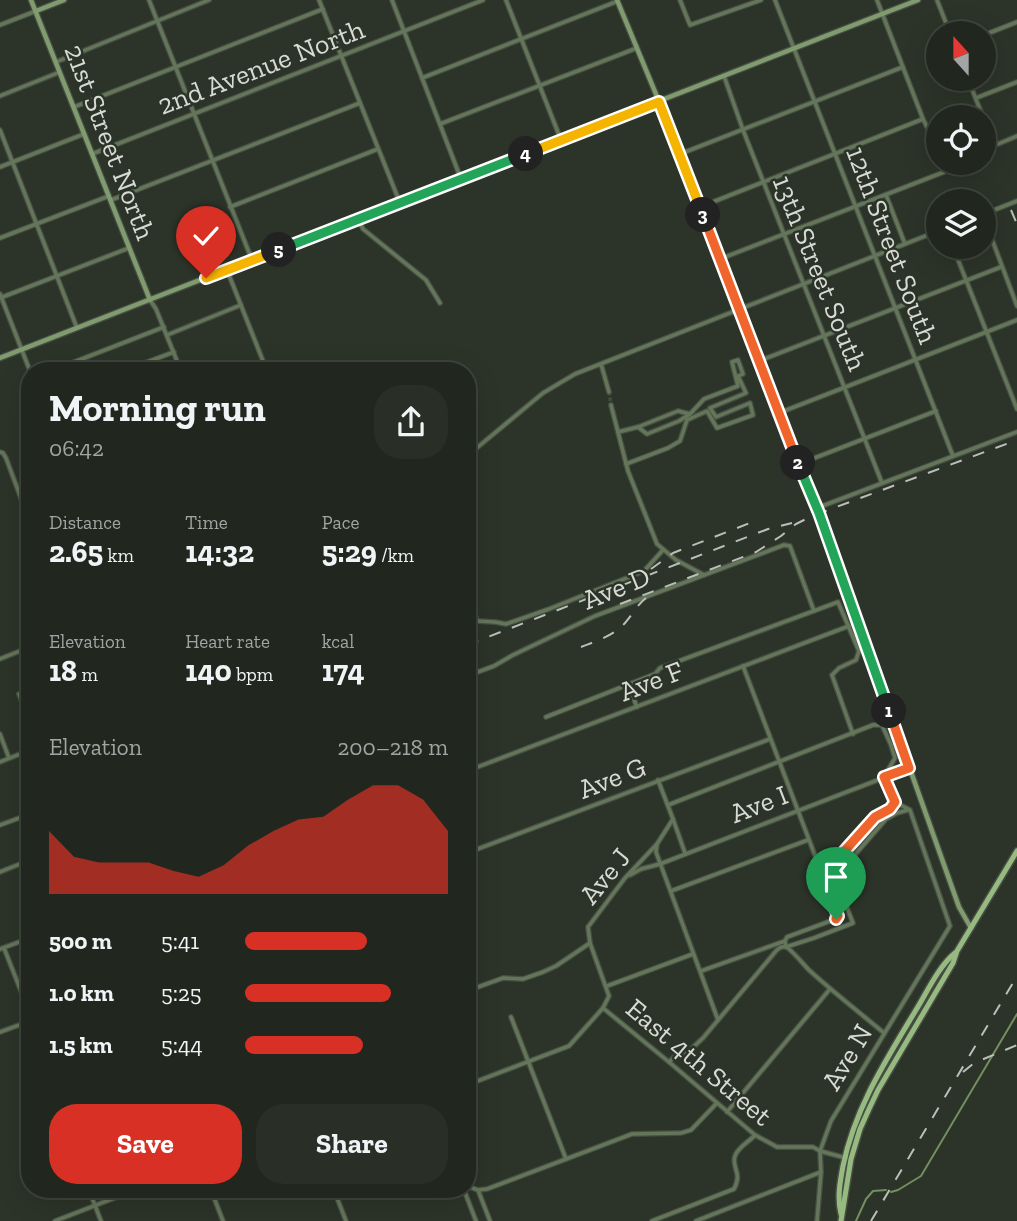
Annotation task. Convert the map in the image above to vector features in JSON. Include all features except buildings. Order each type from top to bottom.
[{"type":"main road","points":[[841,1218],[848,1158],[874,1097],[1017,851]]},
{"type":"street","name":"21st Street North","points":[[31,0],[150,300]]},
{"type":"street","points":[[0,25],[64,0]]},
{"type":"street","points":[[149,0],[252,260]]},
{"type":"street","points":[[56,62],[209,0]]},
{"type":"street","points":[[319,0],[400,203]]},
{"type":"street","points":[[392,0],[461,179]]},
{"type":"street","name":"2nd Avenue North","points":[[92,154],[483,0]]},
{"type":"street","points":[[506,0],[561,140]]},
{"type":"street","points":[[422,78],[617,0],[817,508],[959,907],[971,929]]},
{"type":"street","points":[[680,0],[691,25],[761,0]]},
{"type":"street","name":"12th Street South","points":[[775,0],[953,456]]},
{"type":"street","points":[[877,0],[926,125]]},
{"type":"street","points":[[0,358],[918,0]]},
{"type":"street","points":[[937,0],[945,21]]},
{"type":"street","points":[[74,107],[323,9]]},
{"type":"street","points":[[996,31],[1017,22]]},
{"type":"street","points":[[440,124],[637,48]]},
{"type":"street","points":[[680,155],[903,67]]},
{"type":"street","points":[[0,96],[60,72]]},
{"type":"street","name":"13th Street South","points":[[724,76],[763,182],[883,483]]},
{"type":"street","points":[[976,98],[1017,82]]},
{"type":"street","points":[[973,91],[978,105]]},
{"type":"street","points":[[0,238],[360,103]]},
{"type":"street","points":[[700,207],[923,119]]},
{"type":"street","points":[[0,130],[77,328]]},
{"type":"street","points":[[0,167],[84,134]]},
{"type":"street","points":[[996,142],[998,144],[1017,136]]},
{"type":"street","points":[[230,207],[378,149]]},
{"type":"street","points":[[720,259],[936,175]]},
{"type":"street","points":[[886,195],[905,244]]},
{"type":"street","points":[[996,211],[1017,201]]},
{"type":"street","points":[[358,219],[368,233],[426,280],[440,303]]},
{"type":"street","points":[[476,449],[543,393],[575,374],[926,236]]},
{"type":"street","points":[[27,362],[0,297],[129,248]]},
{"type":"street","points":[[996,252],[1017,306]]},
{"type":"street","points":[[958,259],[1017,409]]},
{"type":"street","points":[[759,361],[1001,267]]},
{"type":"street","points":[[227,270],[263,362]]},
{"type":"street","points":[[150,300],[178,362]]},
{"type":"street","points":[[167,335],[241,305]]},
{"type":"street","points":[[779,413],[1017,320]]},
{"type":"street","points":[[74,362],[164,327]]},
{"type":"street","points":[[147,362],[174,352]]},
{"type":"street","points":[[626,464],[668,449],[680,441],[687,420],[698,414],[707,411],[718,428],[753,415],[750,403],[716,417],[710,408],[746,393],[738,376],[743,374],[738,360],[732,362],[738,386],[704,399],[679,421],[647,434],[638,427]]},
{"type":"street","points":[[601,364],[609,393]]},
{"type":"street","points":[[611,405],[626,464],[657,544],[677,560],[704,575]]},
{"type":"street","points":[[618,432],[678,411],[690,414]]},
{"type":"street","points":[[799,464],[936,411]]},
{"type":"street","points":[[817,508],[1017,432]]},
{"type":"street","points":[[0,453],[6,458],[21,498]]},
{"type":"street","name":"Ave D","points":[[476,673],[595,616],[784,545],[790,547],[814,611]]},
{"type":"street","points":[[476,618],[477,621],[506,624],[549,609],[644,571],[663,550]]},
{"type":"street","points":[[547,717],[655,674],[660,668],[838,602],[859,651],[856,660],[839,668],[832,675],[853,734]]},
{"type":"street","name":"Ave F","points":[[476,768],[849,626]]},
{"type":"street","points":[[0,659],[21,651]]},
{"type":"street","points":[[701,971],[785,941],[787,937],[838,916],[743,666]]},
{"type":"street","points":[[628,685],[636,707]]},
{"type":"street","points":[[19,694],[21,699]]},
{"type":"street","points":[[668,805],[873,725],[882,726],[895,758],[884,777],[895,802],[910,810]]},
{"type":"street","points":[[0,734],[9,758]]},
{"type":"street","name":"Ave G","points":[[476,850],[770,739]]},
{"type":"street","points":[[0,762],[21,753]]},
{"type":"street","name":"Ave I","points":[[625,878],[641,869],[909,768]]},
{"type":"street","points":[[658,780],[685,853]]},
{"type":"street","points":[[822,876],[875,817],[890,809],[895,802]]},
{"type":"street","points":[[669,1062],[689,1051],[703,1038],[780,947],[853,923],[836,880],[839,873],[886,819],[910,810]]},
{"type":"street","name":"Ave N","points":[[817,1221],[820,1151],[831,1121],[950,926],[910,810]]},
{"type":"street","points":[[0,825],[21,817]]},
{"type":"street","name":"Ave J","points":[[607,986],[590,943],[588,928],[625,878],[657,844],[673,819]]},
{"type":"street","points":[[671,891],[808,840]]},
{"type":"street","points":[[657,844],[656,852],[660,864],[718,1020]]},
{"type":"street","points":[[0,872],[21,864]]},
{"type":"street","points":[[21,941],[2,948],[21,993]]},
{"type":"street","points":[[785,941],[786,947],[830,989],[884,1033]]},
{"type":"street","points":[[476,988],[503,978],[523,979],[542,972],[556,966],[590,943]]},
{"type":"street","points":[[476,1082],[569,1046],[603,1008],[609,996],[607,986],[693,954]]},
{"type":"street","points":[[727,1112],[830,989]]},
{"type":"street","name":"East 4th Street","points":[[603,1008],[755,1135],[777,1147],[813,1147],[848,1158]]},
{"type":"street","points":[[511,1017],[566,1159]]},
{"type":"street","points":[[0,1032],[21,1024]]},
{"type":"street","points":[[490,1221],[478,1190],[487,1189],[632,1134],[681,1133],[691,1130],[716,1103]]},
{"type":"street","points":[[652,1221],[734,1189],[738,1175],[735,1154],[755,1135]]},
{"type":"street","points":[[696,1221],[821,1172]]},
{"type":"street","points":[[92,1198],[100,1221]]},
{"type":"street","points":[[55,1221],[115,1198]]},
{"type":"street","points":[[214,1198],[223,1221]]},
{"type":"street","points":[[337,1198],[346,1221]]},
{"type":"street","points":[[469,1198],[476,1221]]},
{"type":"waterway","points":[[891,1192],[921,1176],[1017,1014]]},
{"type":"waterway","points":[[856,1221],[866,1199],[873,1191],[886,1190]]},
{"type":"tunnel","points":[[609,392],[611,405]]},
{"type":"railway","points":[[1011,210],[1017,224]]},
{"type":"railway","points":[[620,604],[756,552],[812,516],[1017,440]]},
{"type":"railway","points":[[651,569],[673,553],[755,521]]},
{"type":"railway","points":[[476,642],[768,529],[792,523]]},
{"type":"railway","points":[[581,647],[615,631],[646,598]]},
{"type":"railway","points":[[871,1221],[1017,976]]},
{"type":"railway","points":[[963,1072],[974,1063],[1017,1045]]},
{"type":"route","points":[[206,278],[659,102],[819,513],[909,768],[884,777],[895,802],[890,809],[875,817],[822,876],[838,916],[836,919]]}]
